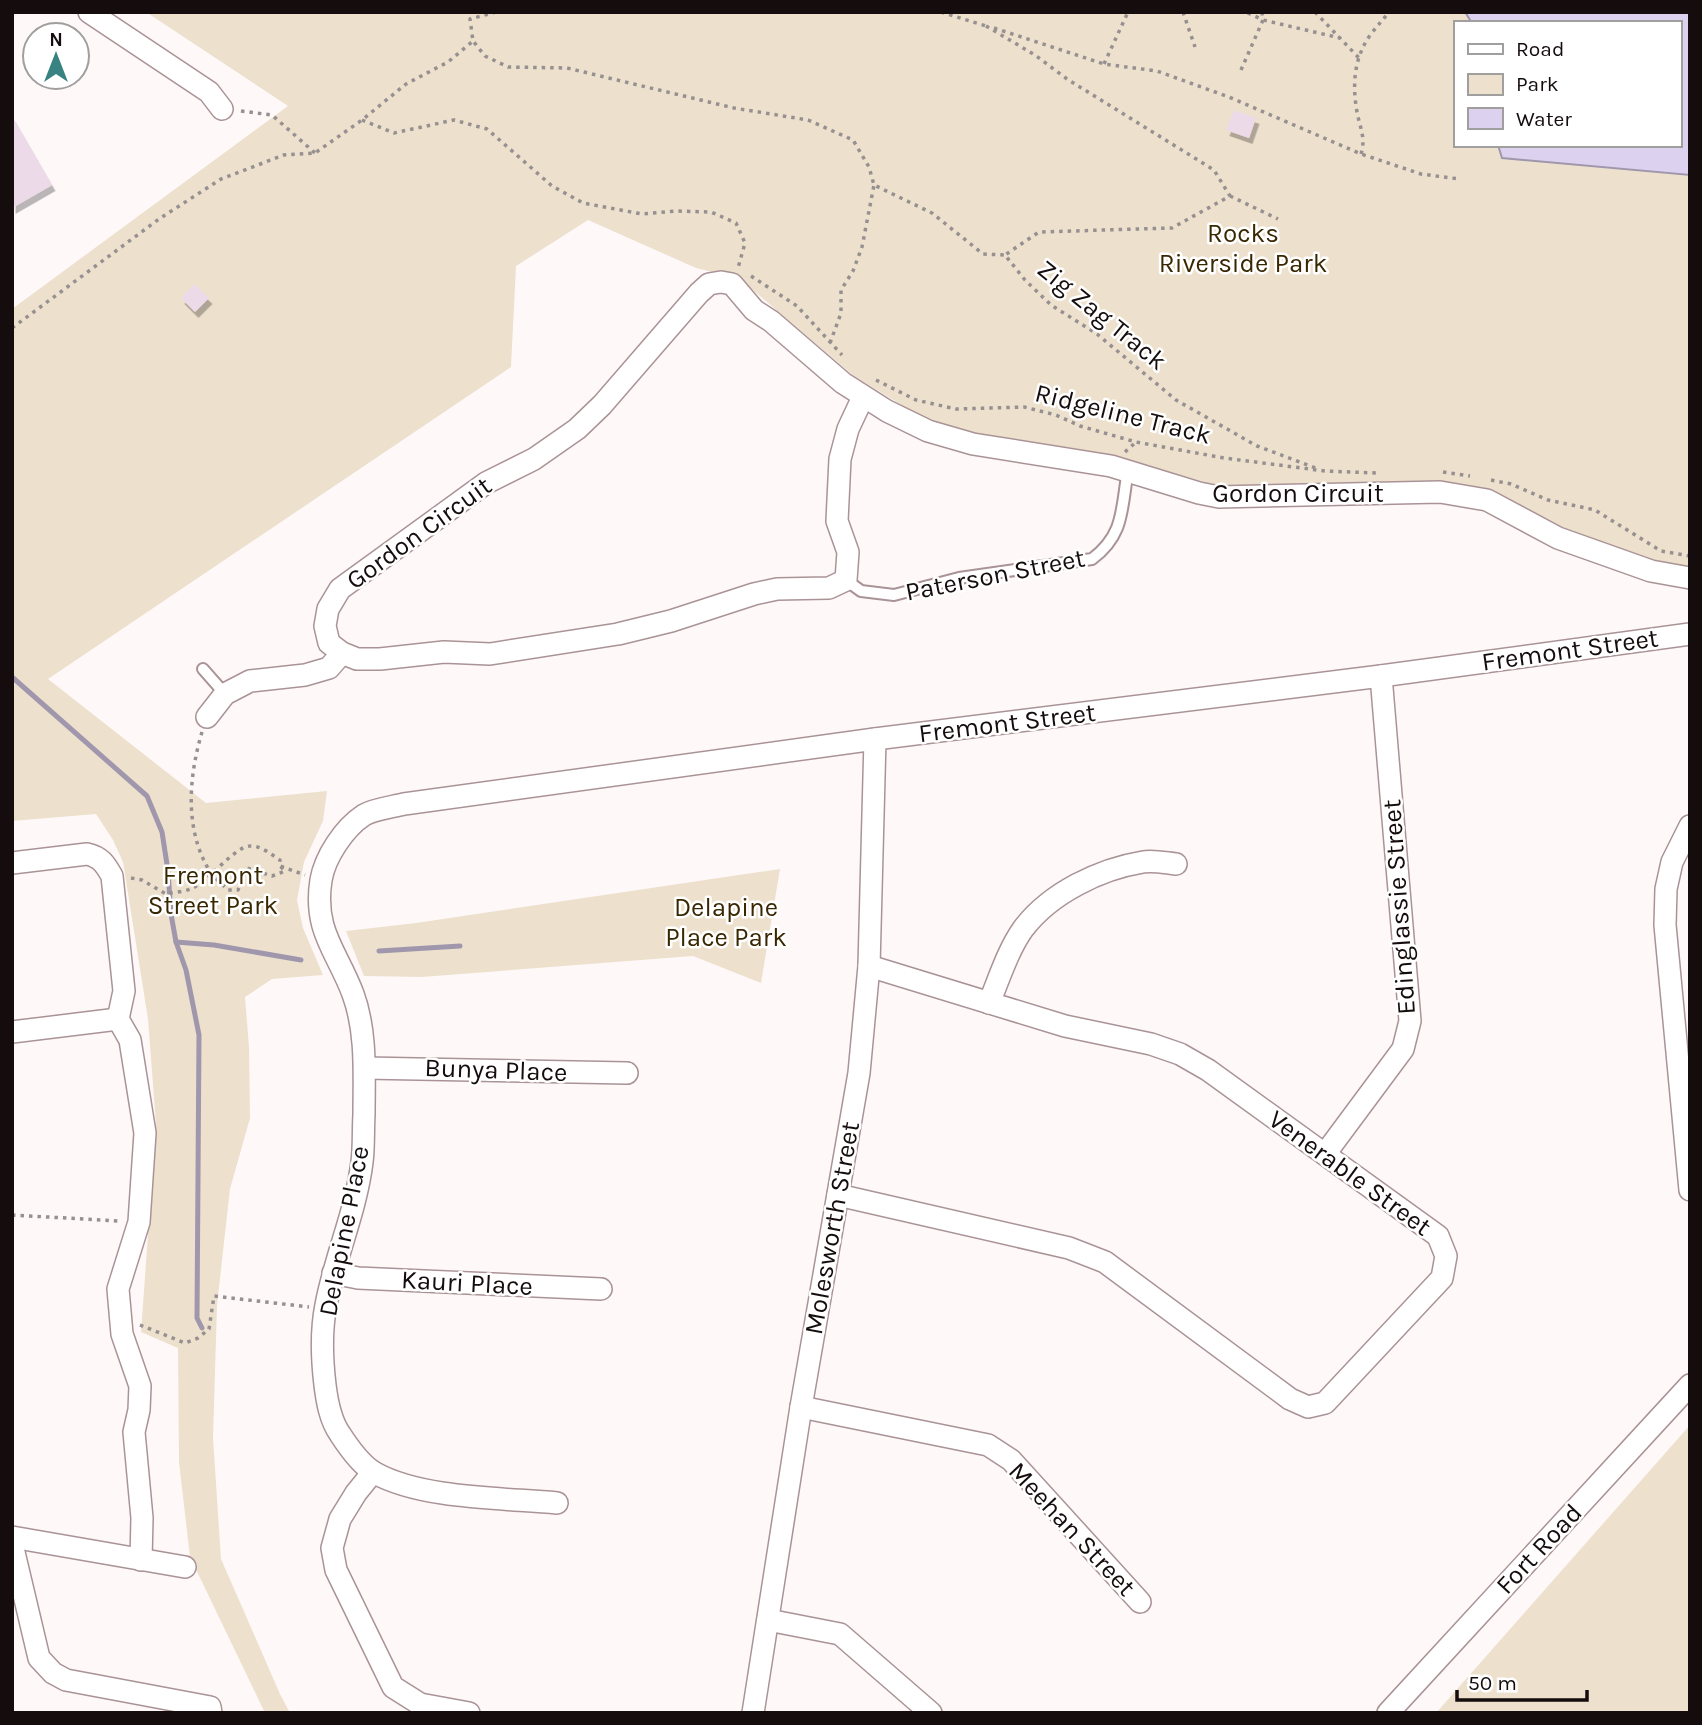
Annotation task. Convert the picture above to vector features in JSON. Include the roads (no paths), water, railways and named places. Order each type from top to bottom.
[{"type":"street","points":[[89,12],[209,92],[222,109]]},
{"type":"street","name":"Gordon Circuit","points":[[342,653],[329,643],[325,626],[328,609],[340,589],[486,483],[534,459],[576,429],[602,405],[709,284],[721,282],[732,285],[754,310],[863,397],[928,431],[974,444],[1128,470],[1219,497],[1440,492],[1466,495],[1487,500],[1558,538],[1651,571],[1690,578]]},
{"type":"street","points":[[206,717],[225,694],[250,681],[305,675],[329,668],[342,653],[357,659],[444,652],[490,654],[618,634],[671,621],[754,594],[777,589],[829,588],[846,580],[848,552],[837,521],[840,459],[848,429],[863,397]]},
{"type":"street","name":"Fremont Street","points":[[337,841],[364,814],[404,804],[875,739],[1381,676],[1690,634]]},
{"type":"street","name":"Edinglassie Street","points":[[1325,1154],[1403,1049],[1410,1021],[1381,676]]},
{"type":"street","name":"Molesworth Street","points":[[753,1713],[801,1407],[859,1073],[869,966],[875,739]]},
{"type":"street","points":[[1690,827],[1672,862],[1666,889],[1665,925],[1690,1190]]},
{"type":"street","name":"Delapine Place","points":[[337,841],[325,864],[319,908],[324,935],[354,994],[365,1068],[363,1161],[354,1205],[325,1309],[323,1368],[327,1403],[338,1432],[373,1472],[424,1491],[557,1503]]},
{"type":"street","points":[[12,863],[87,854],[97,856],[108,868],[124,991],[118,1019],[130,1040],[145,1133],[139,1222],[118,1289],[122,1334],[140,1386],[139,1410],[134,1432],[142,1518],[141,1560]]},
{"type":"street","points":[[989,1003],[1023,929],[1057,896],[1087,879],[1145,862],[1176,864]]},
{"type":"street","name":"Venerable Street","points":[[838,1195],[1069,1248],[1105,1262],[1290,1399],[1308,1407],[1325,1403],[1442,1278],[1446,1256],[1438,1236],[1208,1070],[1180,1054],[1151,1044],[1065,1027],[869,966]]},
{"type":"street","points":[[12,1032],[118,1019]]},
{"type":"street","name":"Bunya Place","points":[[365,1068],[627,1073]]},
{"type":"street","name":"Kauri Place","points":[[334,1273],[358,1278],[601,1289]]},
{"type":"street","name":"Fort Road","points":[[1388,1713],[1690,1385]]},
{"type":"street","name":"Meehan Street","points":[[801,1407],[988,1445],[1011,1460],[1140,1602]]},
{"type":"street","points":[[373,1472],[356,1493],[340,1520],[332,1548],[336,1570],[393,1687],[420,1704],[469,1713]]},
{"type":"street","points":[[12,1537],[185,1567]]},
{"type":"street","points":[[12,1544],[39,1658],[53,1673],[66,1680],[210,1707],[211,1713]]},
{"type":"street","points":[[768,1620],[840,1634],[931,1713]]},
{"type":"lane","name":"Paterson Street","points":[[846,580],[861,592],[894,595],[959,578],[1092,559],[1108,547],[1117,533],[1128,470]]},
{"type":"lane","points":[[203,669],[225,694]]},
{"type":"water","points":[[1465,12],[1690,12],[1690,175],[1502,158],[1499,147],[1681,147],[1681,21],[1471,21]]},
{"type":"waterway","points":[[12,677],[147,796],[162,832],[176,942],[186,970],[199,1035],[197,1318],[202,1328]]},
{"type":"waterway","points":[[176,942],[214,945],[301,960]]},
{"type":"waterway","points":[[379,951],[460,946]]},
{"type":"park label","name":"Rocks Riverside Park","points":[[1243,248]]},
{"type":"park label","name":"Fremont Street Park","points":[[213,890]]},
{"type":"park label","name":"Delapine Place Park","points":[[726,922]]}]
